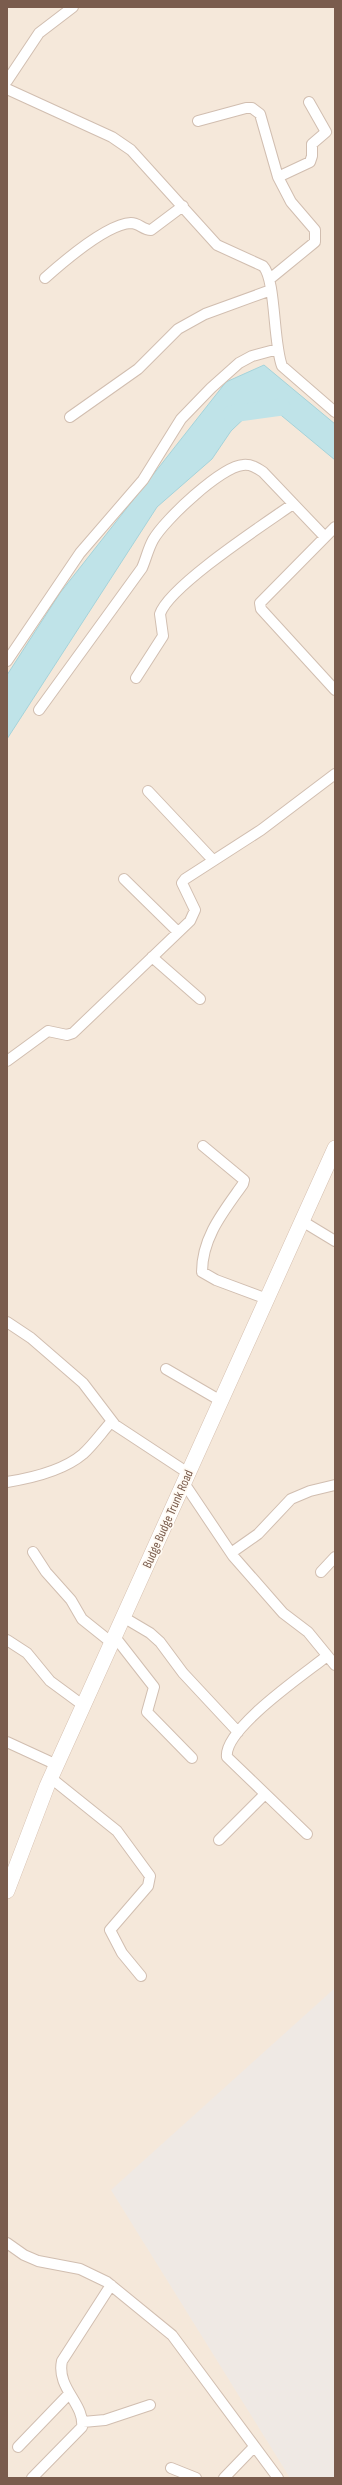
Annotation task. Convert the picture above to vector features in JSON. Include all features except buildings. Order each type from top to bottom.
[{"type":"main road","name":"Budge Budge Trunk Road","points":[[7,1891],[54,1772],[302,1221],[333,1158]]},
{"type":"street","points":[[7,80],[39,33],[73,7]]},
{"type":"street","points":[[7,89],[112,137],[131,150],[217,245],[263,266],[270,278],[278,349],[282,366],[335,412]]},
{"type":"street","points":[[278,176],[310,162],[312,156],[312,144],[326,132],[309,102]]},
{"type":"street","points":[[198,121],[246,108],[255,110],[262,121],[278,176],[291,202],[315,230],[317,238],[315,242],[270,278]]},
{"type":"street","points":[[45,278],[90,241],[125,224],[137,224],[151,230],[183,206]]},
{"type":"street","points":[[70,417],[138,369],[178,329],[205,314],[271,290]]},
{"type":"street","points":[[7,661],[80,553],[139,485],[181,419],[238,363],[252,356],[278,349]]},
{"type":"street","points":[[39,710],[142,568],[149,546],[159,530],[181,507],[221,474],[244,464],[254,466],[263,472],[325,537]]},
{"type":"street","points":[[136,678],[163,636],[160,614],[166,604],[194,576],[293,504]]},
{"type":"street","points":[[335,527],[260,603],[261,609],[335,690]]},
{"type":"street","points":[[7,1061],[48,1031],[68,1035],[73,1033],[190,921],[195,910],[182,883],[190,874],[261,830],[335,774]]},
{"type":"street","points":[[148,791],[212,859]]},
{"type":"street","points":[[124,879],[178,932]]},
{"type":"street","points":[[152,957],[200,999]]},
{"type":"street","points":[[203,1146],[244,1180],[243,1184],[212,1228],[206,1247],[202,1272],[216,1280],[267,1299]]},
{"type":"street","points":[[302,1221],[335,1241]]},
{"type":"street","points":[[7,1322],[30,1338],[83,1383],[112,1421],[120,1429],[186,1478],[231,1553],[283,1613],[308,1632],[335,1665]]},
{"type":"street","points":[[166,1369],[221,1402]]},
{"type":"street","points":[[7,1482],[54,1470],[74,1460],[86,1450],[112,1421]]},
{"type":"street","points":[[231,1553],[258,1534],[291,1499],[310,1491],[335,1485]]},
{"type":"street","points":[[33,1552],[46,1572],[71,1600],[82,1619],[113,1640],[154,1688],[147,1712],[192,1758]]},
{"type":"street","points":[[321,1572],[335,1557]]},
{"type":"street","points":[[123,1617],[150,1633],[160,1642],[174,1662],[238,1732]]},
{"type":"street","points":[[7,1640],[27,1653],[50,1681],[84,1706]]},
{"type":"street","points":[[307,1834],[227,1757],[228,1749],[238,1732],[249,1718],[327,1656]]},
{"type":"street","points":[[7,1742],[54,1772],[117,1831],[150,1876],[148,1886],[110,1930],[122,1953],[141,1976]]},
{"type":"street","points":[[219,1840],[265,1794]]},
{"type":"street","points":[[7,2243],[24,2255],[38,2261],[80,2269],[111,2285],[179,2342],[278,2478]]},
{"type":"street","points":[[32,2478],[78,2434],[83,2422],[61,2378],[62,2361],[111,2285]]},
{"type":"street","points":[[18,2447],[70,2394]]},
{"type":"street","points":[[83,2422],[105,2420],[150,2405]]},
{"type":"street","points":[[224,2478],[254,2447]]},
{"type":"street","points":[[171,2468],[196,2478]]},
{"type":"shaded area","points":[[7,7],[335,7],[335,2478],[7,2478]]},
{"type":"shaded area","points":[[335,1988],[335,2478],[290,2478],[111,2190]]},
{"type":"water","points":[[264,365],[335,424],[335,460],[276,411],[255,408],[231,431],[212,459],[157,507],[7,739],[7,675],[60,593],[226,382]]},
{"type":"waterway","points":[[231,414],[282,407]]}]
